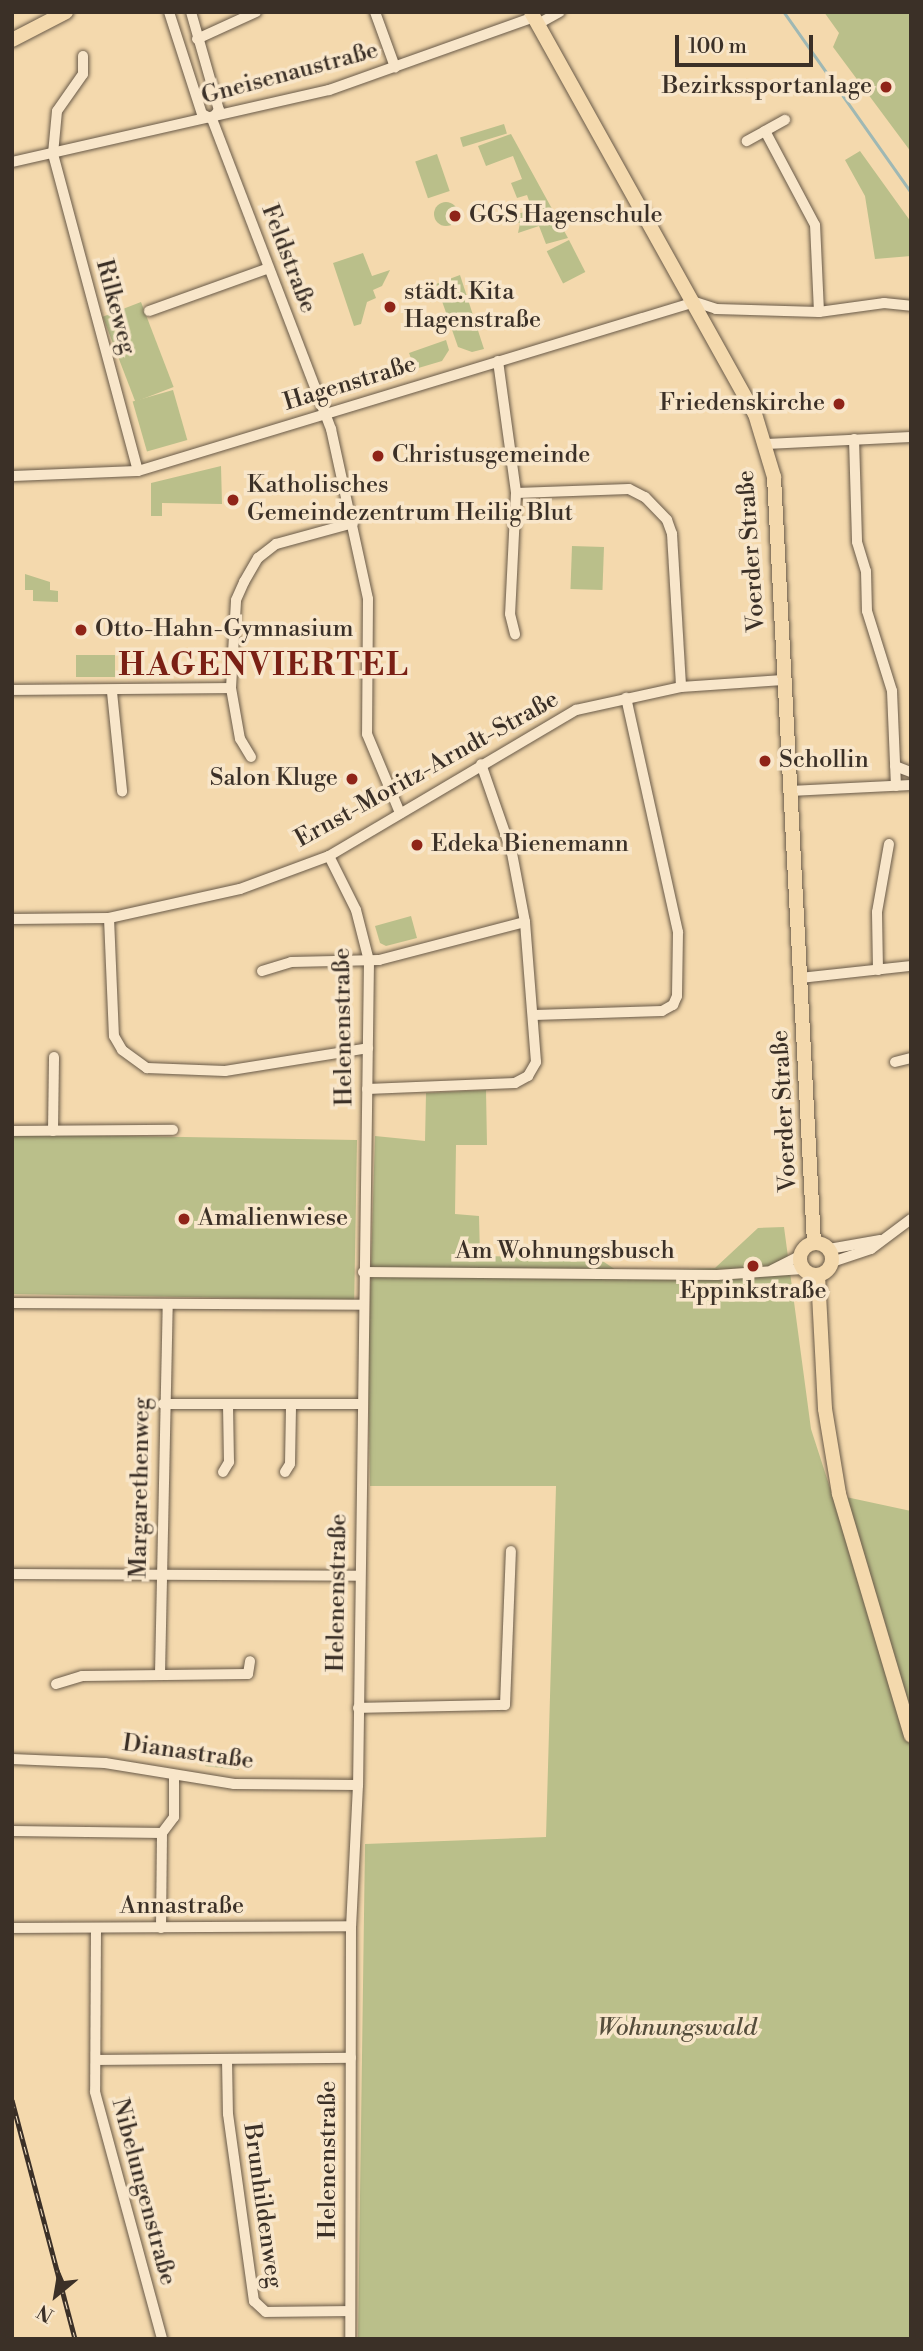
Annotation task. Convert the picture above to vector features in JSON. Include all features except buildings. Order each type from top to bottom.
[{"type":"main road","points":[[12,40],[66,12]]},
{"type":"main road","name":"Voerder Straße","points":[[534,18],[695,302],[766,444],[774,477],[814,1242]]},
{"type":"main road","points":[[818,1275],[801,1262],[814,1242],[831,1256],[818,1275],[818,1291],[825,1409],[839,1494],[911,1735]]},
{"type":"street","name":"Feldstraße","points":[[169,12],[202,114],[212,119],[326,414]]},
{"type":"street","name":"Feldstraße","points":[[191,12],[219,110],[212,119]]},
{"type":"street","points":[[197,39],[256,12]]},
{"type":"street","points":[[375,12],[395,67]]},
{"type":"street","name":"Gneisenaustraße","points":[[12,162],[212,119],[329,90],[534,18],[560,12]]},
{"type":"street","points":[[53,154],[57,111],[83,74],[83,56]]},
{"type":"street","points":[[747,142],[785,120]]},
{"type":"street","points":[[765,131],[816,225],[819,312]]},
{"type":"street","name":"Rilkeweg","points":[[53,154],[138,471]]},
{"type":"street","points":[[149,311],[269,268]]},
{"type":"street","points":[[695,302],[729,310],[819,312],[884,303],[911,306]]},
{"type":"street","name":"Hagenstraße","points":[[12,476],[138,471],[695,302]]},
{"type":"street","points":[[498,360],[516,493],[510,614],[515,634]]},
{"type":"street","points":[[326,414],[354,523],[368,599],[367,734],[400,813]]},
{"type":"street","points":[[766,444],[911,437]]},
{"type":"street","points":[[854,439],[857,542],[866,571],[867,611],[891,691],[896,786]]},
{"type":"street","points":[[516,493],[629,489],[645,497],[667,520],[672,534],[681,687]]},
{"type":"street","points":[[251,757],[240,739],[231,688],[236,600],[258,558],[276,544],[354,523]]},
{"type":"street","name":"Ernst-Moritz-Arndt-Straße","points":[[12,919],[109,918],[205,899],[329,856],[576,710],[681,687],[783,680]]},
{"type":"street","points":[[12,690],[112,692],[231,688]]},
{"type":"street","points":[[112,692],[122,791]]},
{"type":"street","points":[[534,1015],[662,1011],[673,1005],[677,996],[678,932],[626,698]]},
{"type":"street","points":[[367,1089],[515,1083],[528,1076],[536,1062],[525,922],[512,853],[481,764]]},
{"type":"street","points":[[895,766],[911,772]]},
{"type":"street","points":[[790,791],[911,785]]},
{"type":"street","points":[[878,970],[877,912],[889,844]]},
{"type":"street","name":"Helenenstraße","points":[[329,856],[356,910],[369,961],[362,1305],[358,1785],[351,1926],[349,2339]]},
{"type":"street","points":[[109,918],[114,1036],[122,1050],[147,1068],[225,1071],[368,1048]]},
{"type":"street","points":[[262,971],[292,962],[369,961],[525,922]]},
{"type":"street","points":[[800,978],[911,966]]},
{"type":"street","points":[[53,1131],[54,1057]]},
{"type":"street","points":[[895,1062],[911,1058]]},
{"type":"street","points":[[12,1131],[173,1130]]},
{"type":"street","points":[[831,1256],[871,1250],[911,1219]]},
{"type":"street","name":"Am Wohnungsbusch","points":[[363,1272],[766,1273],[801,1262]]},
{"type":"street","points":[[12,1303],[362,1305]]},
{"type":"street","name":"Margarethenweg","points":[[160,1674],[159,1575],[168,1304]]},
{"type":"street","points":[[163,1404],[361,1404]]},
{"type":"street","points":[[223,1472],[229,1462],[228,1404]]},
{"type":"street","points":[[285,1472],[290,1464],[291,1404]]},
{"type":"street","points":[[358,1709],[505,1705],[511,1550]]},
{"type":"street","points":[[12,1574],[359,1576]]},
{"type":"street","points":[[56,1684],[82,1675],[248,1674],[250,1661]]},
{"type":"street","name":"Dianastraße","points":[[12,1759],[105,1763],[234,1784],[358,1785]]},
{"type":"street","points":[[161,1928],[162,1833],[174,1817],[174,1775]]},
{"type":"street","points":[[12,1831],[162,1833]]},
{"type":"street","name":"Annastraße","points":[[12,1928],[351,1926]]},
{"type":"street","name":"Nibelungenstraße","points":[[96,1928],[95,2092],[101,2126],[162,2339]]},
{"type":"street","points":[[97,2060],[351,2058]]},
{"type":"street","name":"Brunhildenweg","points":[[227,2059],[228,2114],[254,2301],[266,2312],[349,2311]]},
{"type":"green space","name":"Bezirkssportanlage","points":[[824,12],[911,12],[911,152],[833,47],[839,33]]},
{"type":"green space","points":[[504,124],[507,134],[463,147],[460,137]]},
{"type":"green space","points":[[511,134],[568,238],[546,244],[539,226],[518,233],[520,223],[512,222],[510,217],[532,209],[527,195],[517,198],[511,183],[522,179],[513,156],[486,166],[478,146]]},
{"type":"green space","points":[[860,151],[911,222],[911,256],[875,259],[865,196],[845,160]]},
{"type":"green space","points":[[437,154],[450,191],[428,198],[415,161]]},
{"type":"green space","points":[[446,202],[454,206],[458,214],[454,222],[446,226],[438,222],[434,214],[438,206]]},
{"type":"green space","points":[[569,240],[585,272],[563,283],[547,251]]},
{"type":"green space","points":[[363,253],[372,276],[390,270],[382,286],[373,290],[376,298],[367,302],[361,324],[354,326],[333,263]]},
{"type":"green space","points":[[460,275],[484,349],[472,352],[458,347],[436,284]]},
{"type":"green space","points":[[141,302],[174,387],[135,402],[103,317]]},
{"type":"green space","points":[[446,340],[449,350],[442,361],[415,369],[409,353]]},
{"type":"green space","points":[[173,390],[187,440],[147,452],[133,402]]},
{"type":"green space","points":[[221,466],[222,504],[162,503],[162,516],[151,516],[151,483]]},
{"type":"green space","points":[[572,546],[604,547],[602,590],[570,589]]},
{"type":"green space","points":[[25,574],[50,582],[50,590],[58,591],[58,602],[33,601],[33,590],[25,590]]},
{"type":"green space","points":[[76,655],[115,655],[115,677],[76,677]]},
{"type":"green space","points":[[411,916],[417,938],[386,946],[380,943],[375,926]]},
{"type":"green space","name":"Wohnungswald","points":[[486,1090],[487,1145],[456,1145],[455,1214],[479,1216],[480,1256],[598,1258],[619,1272],[715,1268],[758,1228],[784,1227],[811,1429],[832,1494],[911,1511],[911,2339],[358,2339],[365,1844],[546,1837],[556,1486],[370,1486],[368,1364],[375,1136],[425,1141],[426,1093]]},
{"type":"green space","name":"Amalienwiese","points":[[12,1134],[357,1140],[354,1300],[12,1294]]},
{"type":"green space","points":[[207,1750],[241,1754],[239,1770],[205,1766]]},
{"type":"waterway","points":[[784,12],[911,192]]},
{"type":"railway","points":[[12,2100],[75,2339]]},
{"type":"place","name":"Bezirkssportanlage","points":[[886,87]]},
{"type":"place","name":"GGS Hagenschule","points":[[455,216]]},
{"type":"place","name":"städt. Kita Hagenstraße","points":[[390,307]]},
{"type":"place","name":"Friedenskirche","points":[[839,404]]},
{"type":"place","name":"Christusgemeinde","points":[[378,456]]},
{"type":"place","name":"Katholisches Gemeindezentrum Heilig Blut","points":[[233,500]]},
{"type":"place","name":"Otto-Hahn-Gymnasium","points":[[81,630]]},
{"type":"place","name":"Schollin","points":[[765,761]]},
{"type":"place","name":"Salon Kluge","points":[[352,779]]},
{"type":"place","name":"Edeka Bienemann","points":[[417,845]]},
{"type":"place","name":"Amalienwiese","points":[[184,1219]]},
{"type":"place","name":"Eppinkstraße","points":[[753,1266]]},
{"type":"district","name":"HAGENVIERTEL","points":[[264,665]]}]
